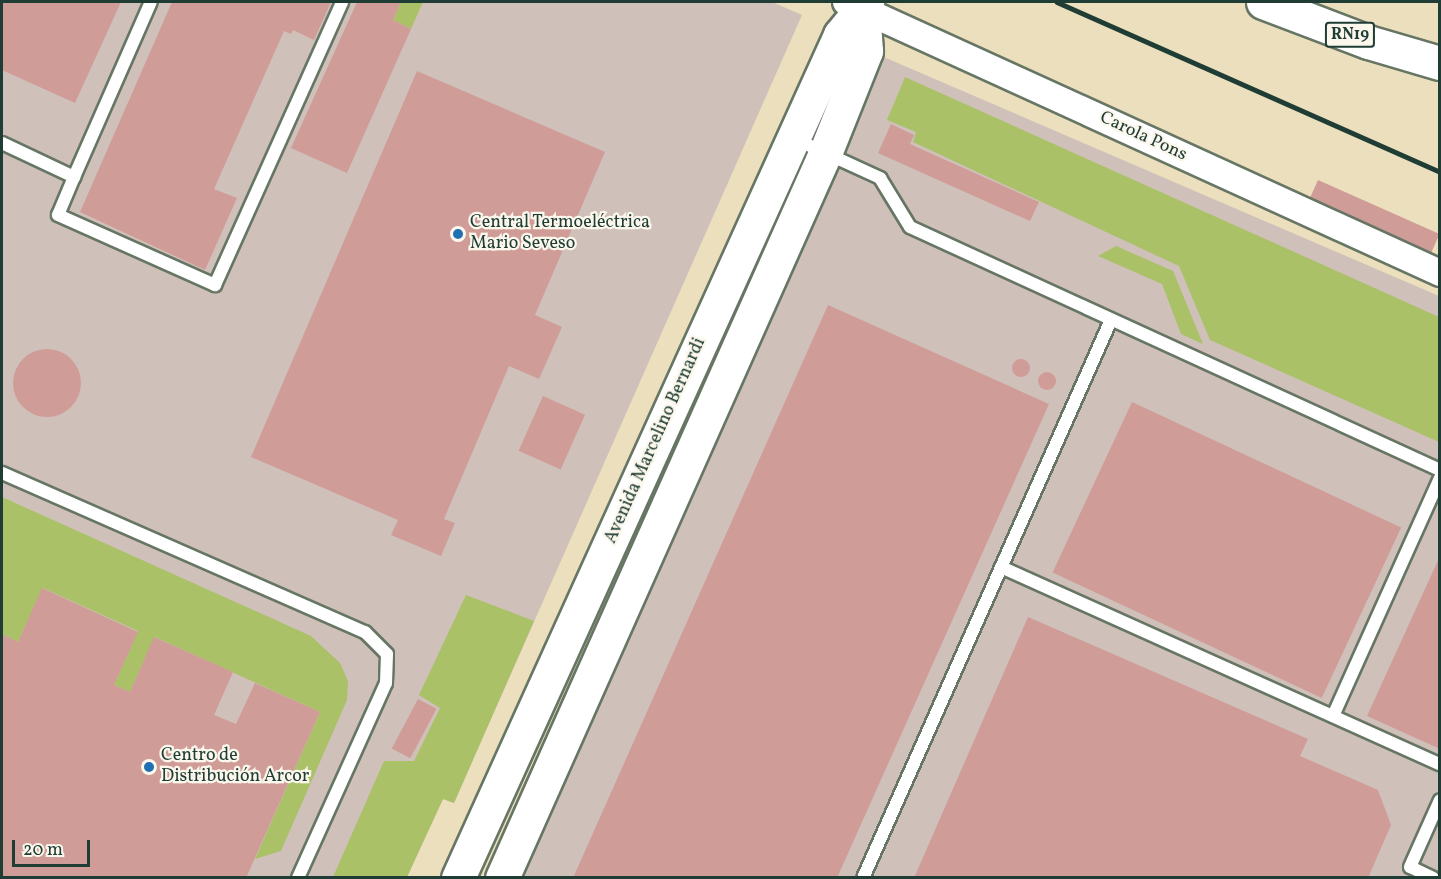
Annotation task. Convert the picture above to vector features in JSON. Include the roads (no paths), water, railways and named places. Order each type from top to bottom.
[{"type":"main road","name":"RN19","points":[[1263,2],[1368,42],[1440,63]]},
{"type":"main road","name":"Avenida Marcelino Bernardi","points":[[458,878],[840,35],[858,4]]},
{"type":"main road","name":"Avenida Marcelino Bernardi","points":[[502,878],[826,152],[866,51],[858,4]]},
{"type":"street","name":"Carola Pons","points":[[858,4],[1440,273]]},
{"type":"lane","points":[[151,2],[58,215],[215,285],[342,2]]},
{"type":"lane","points":[[793,139],[880,178],[910,227],[1440,471]]},
{"type":"lane","points":[[2,143],[74,177]]},
{"type":"lane","points":[[863,878],[1111,320]]},
{"type":"lane","points":[[2,473],[365,632],[387,654],[386,683],[298,878]]},
{"type":"lane","points":[[1334,717],[1440,478]]},
{"type":"lane","points":[[1001,567],[1440,764]]},
{"type":"lane","points":[[1433,878],[1410,867],[1440,800]]},
{"type":"railway","points":[[1057,2],[1440,172]]},
{"type":"place","name":"Central Termoeléctrica Mario Seveso","points":[[458,234]]},
{"type":"place","name":"Centro de Distribución Arcor","points":[[149,767]]}]
